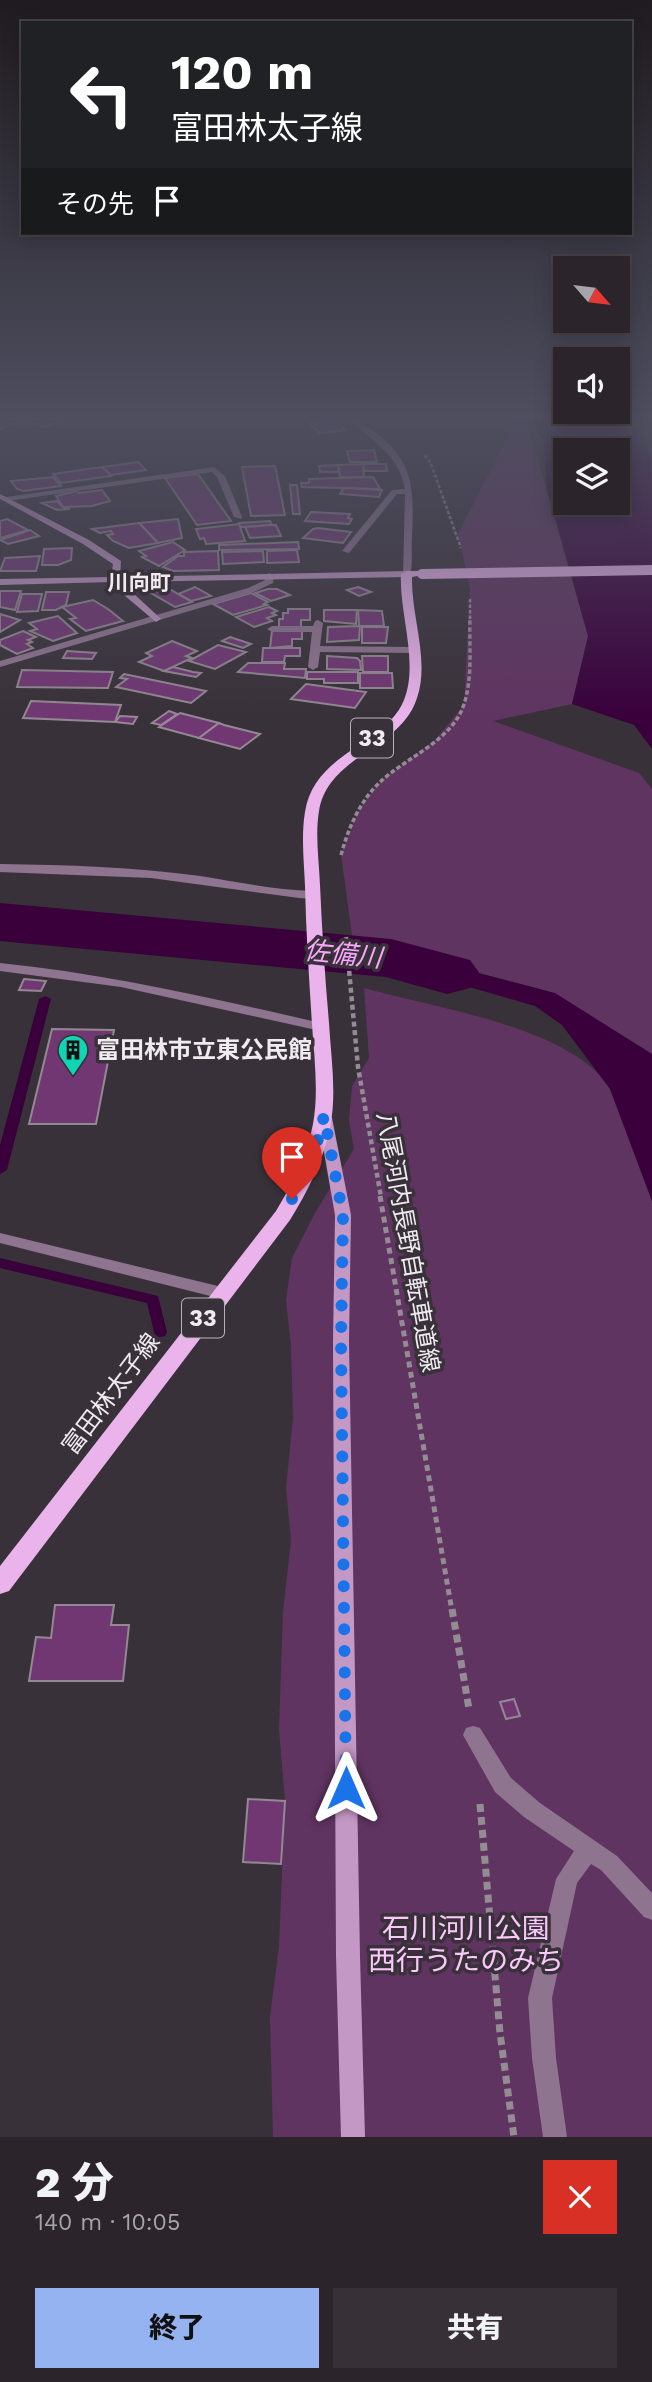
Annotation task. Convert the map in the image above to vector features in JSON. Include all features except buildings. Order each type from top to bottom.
[{"type":"main road","points":[[407,574],[652,570]]},
{"type":"main road","name":"富田林太子線","points":[[0,1584],[283,1215],[312,1162],[324,1116],[313,903],[313,806],[336,768],[404,711],[410,702],[414,684],[404,592],[407,574]]},
{"type":"street","points":[[42,519],[113,559],[119,567],[115,580]]},
{"type":"street","points":[[345,551],[372,519]]},
{"type":"street","points":[[0,582],[407,574],[410,519]]},
{"type":"street","points":[[0,664],[264,585],[270,581],[270,576]]},
{"type":"street","points":[[115,580],[156,619]]},
{"type":"street","points":[[272,629],[317,626],[313,667]]},
{"type":"street","points":[[315,649],[412,650]]},
{"type":"street","points":[[0,868],[200,880],[313,903]]},
{"type":"street","points":[[0,967],[57,971],[83,979],[184,996],[320,1024]]},
{"type":"street","points":[[324,1116],[343,1215],[341,1342],[348,1956],[353,2137]]},
{"type":"street","points":[[0,1238],[222,1293]]},
{"type":"street","points":[[473,1735],[503,1785],[532,1810],[608,1863],[652,1909]]},
{"type":"street","points":[[555,2137],[544,2059],[540,1998],[567,1879],[589,1849]]},
{"type":"path","points":[[451,519],[461,547]]},
{"type":"path","points":[[341,867],[346,835],[370,793],[384,778],[436,739],[464,705],[470,588]]},
{"type":"path","name":"八尾河内長野自転車道線","points":[[346,933],[358,1067],[473,1735]]},
{"type":"path","points":[[479,1799],[500,2033],[514,2137]]},
{"type":"green space","points":[[466,519],[554,519],[588,636],[572,704],[493,721],[639,773],[652,789],[652,1054],[540,989],[391,950],[354,950],[341,854],[358,811],[371,793],[384,778],[436,739],[464,705],[470,588],[458,534]]},
{"type":"green space","name":"石川河川公園 西行うたのみち","points":[[364,988],[498,1022],[566,1050],[592,1068],[610,1089],[652,1201],[652,2137],[273,2137],[270,2017],[279,1946],[285,1801],[279,1729],[283,1612],[291,1540],[286,1488],[293,1418],[291,1346],[286,1300],[292,1258],[315,1213],[354,1149],[349,1120],[352,1086],[369,1058]]},
{"type":"shaded area","points":[[555,519],[652,519],[652,749],[634,725],[572,704],[588,636]]},
{"type":"shaded area","points":[[354,950],[391,950],[555,993],[652,1054],[652,1201],[610,1089],[562,1025],[535,1006],[389,964],[356,959]]},
{"type":"waterway","name":"佐備川","points":[[0,922],[391,958],[447,974]]},
{"type":"waterway","points":[[0,1170],[45,999]]},
{"type":"waterway","points":[[0,1263],[153,1300],[160,1332]]},
{"type":"place","name":"富田林市立東公民館","points":[[73,1077]]},
{"type":"district","name":"川向町","points":[[139,582]]},
{"type":"route","points":[[292,1199],[312,1162],[321,1136],[324,1116],[343,1215],[341,1342],[346,1788]]}]
